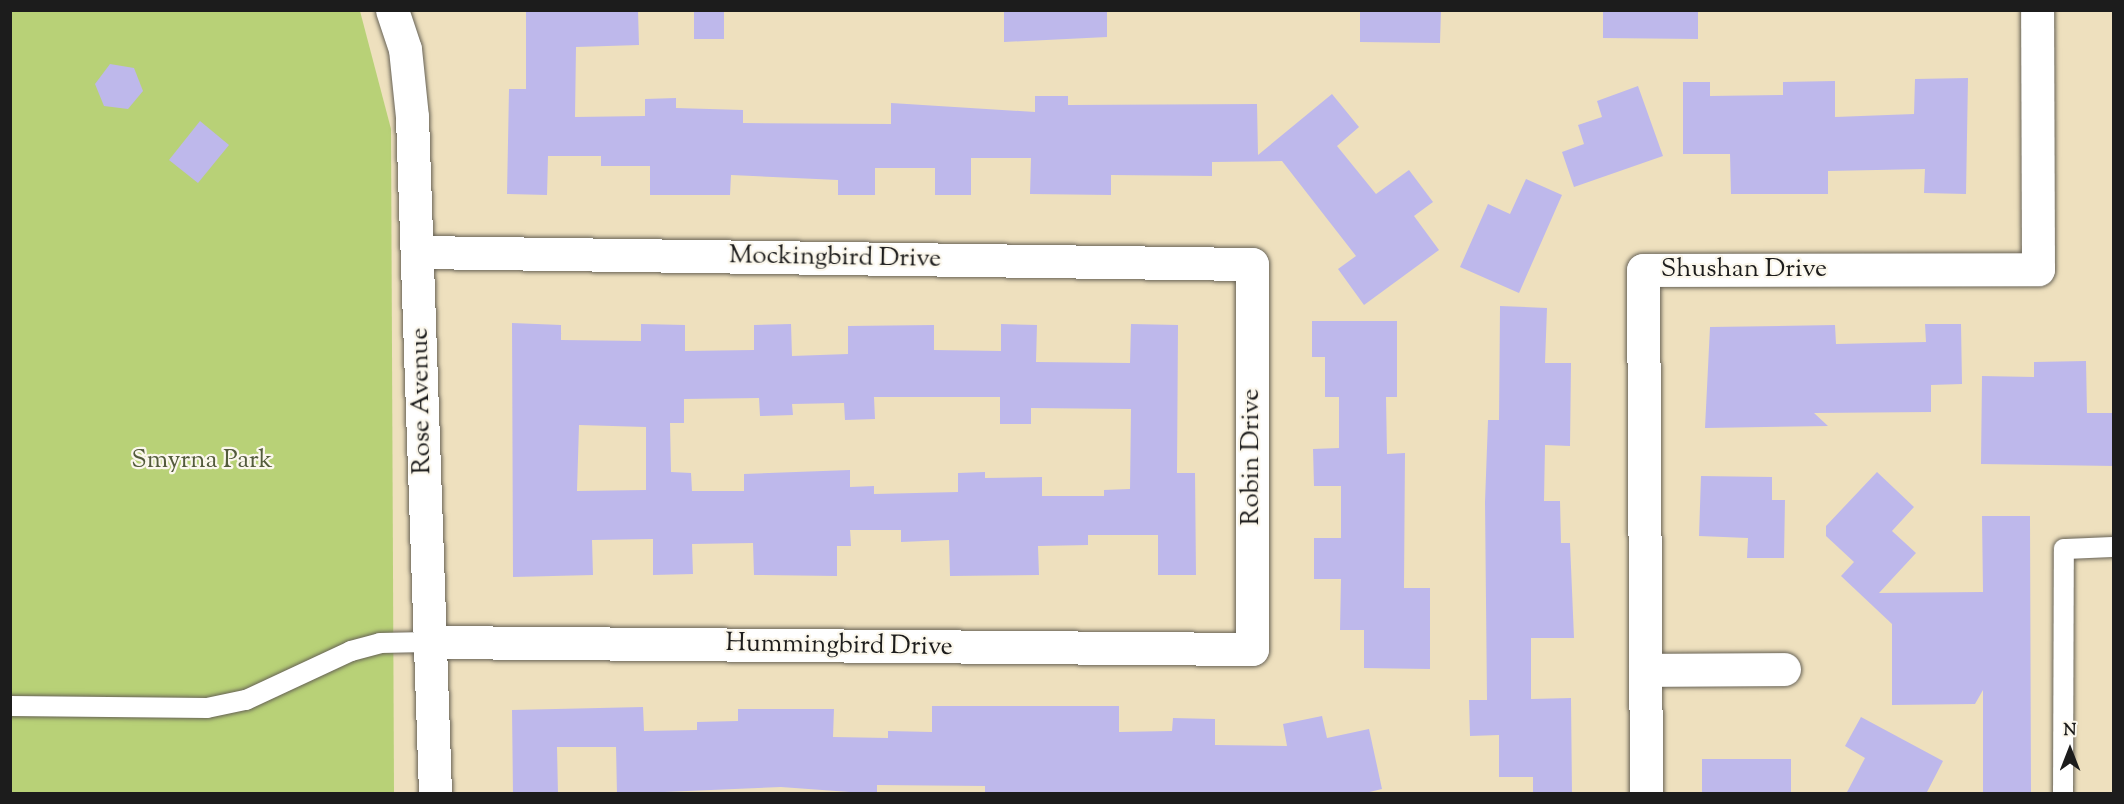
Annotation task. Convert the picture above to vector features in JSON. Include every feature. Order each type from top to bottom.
[{"type":"street","name":"Rose Avenue","points":[[392,10],[405,49],[419,252],[427,642],[435,794]]},
{"type":"street","name":"Shushan Drive","points":[[1646,794],[1643,270],[2038,269],[2037,10]]},
{"type":"street","name":"Mockingbird Drive","points":[[419,252],[1251,264]]},
{"type":"street","name":"Robin Drive","points":[[1251,264],[1252,650]]},
{"type":"street","name":"Hummingbird Drive","points":[[427,642],[1252,650]]},
{"type":"street","points":[[1645,670],[1784,669]]},
{"type":"lane","points":[[2064,794],[2064,549],[2114,547]]},
{"type":"lane","points":[[10,706],[207,708],[246,700],[351,651],[380,643],[427,642]]},
{"type":"green space","name":"Smyrna Park","points":[[10,11],[360,11],[391,129],[394,793],[11,793]]},
{"type":"building","points":[[526,10],[638,10],[639,45],[576,47],[575,117],[645,116],[645,99],[676,98],[676,108],[743,110],[743,123],[891,124],[891,103],[1035,112],[1035,96],[1068,96],[1068,105],[1257,104],[1258,155],[1332,94],[1359,127],[1337,146],[1376,194],[1409,170],[1433,202],[1414,216],[1439,250],[1364,305],[1338,269],[1356,256],[1282,161],[1212,162],[1212,176],[1111,175],[1111,195],[1030,194],[1031,158],[971,158],[971,195],[935,195],[935,168],[875,168],[875,195],[838,195],[838,180],[731,175],[730,195],[650,195],[650,166],[601,166],[601,156],[548,156],[547,195],[507,194],[509,89],[526,89]]},
{"type":"building","points":[[694,10],[724,10],[724,39],[694,39]]},
{"type":"building","points":[[1004,10],[1107,10],[1107,37],[1004,42]]},
{"type":"building","points":[[1360,10],[1441,10],[1440,43],[1360,42]]},
{"type":"building","points":[[1603,10],[1698,10],[1698,39],[1603,38]]},
{"type":"building","points":[[110,64],[134,68],[143,91],[128,109],[104,106],[95,84]]},
{"type":"building","points":[[1968,78],[1966,194],[1924,193],[1925,169],[1828,171],[1828,194],[1731,194],[1730,154],[1683,154],[1683,82],[1710,82],[1710,96],[1783,95],[1783,82],[1835,81],[1835,117],[1914,114],[1915,79]]},
{"type":"building","points":[[1638,86],[1663,156],[1574,187],[1562,152],[1584,144],[1578,125],[1602,117],[1597,101]]},
{"type":"building","points":[[200,121],[229,145],[198,183],[169,160]]},
{"type":"building","points":[[1526,179],[1562,195],[1519,293],[1460,267],[1488,204],[1510,214]]},
{"type":"building","points":[[1500,306],[1547,308],[1545,363],[1571,363],[1570,446],[1545,445],[1544,501],[1560,501],[1561,543],[1570,543],[1574,638],[1531,638],[1531,699],[1571,698],[1572,794],[1533,794],[1533,777],[1499,777],[1499,735],[1470,736],[1469,700],[1487,700],[1485,502],[1488,420],[1499,420]]},
{"type":"building","points":[[1312,321],[1397,321],[1397,397],[1386,397],[1387,454],[1405,453],[1404,588],[1430,588],[1430,669],[1364,668],[1364,630],[1340,630],[1341,579],[1314,579],[1314,538],[1341,538],[1341,486],[1314,486],[1313,449],[1339,448],[1339,397],[1325,397],[1325,357],[1312,357]]},
{"type":"building","points":[[512,323],[561,325],[561,340],[641,341],[641,324],[685,325],[685,351],[754,350],[754,325],[791,324],[792,356],[848,354],[848,326],[934,325],[934,350],[1001,351],[1001,324],[1037,325],[1036,362],[1130,363],[1131,324],[1178,325],[1177,473],[1195,473],[1196,575],[1158,575],[1158,535],[1088,535],[1088,545],[1038,546],[1039,575],[950,576],[949,540],[901,542],[901,530],[850,530],[851,546],[837,546],[837,576],[754,575],[753,543],[692,544],[693,574],[653,575],[653,539],[592,540],[593,575],[513,577]],"holes":[[[874,397],[1000,397],[1000,424],[1031,424],[1031,408],[1131,409],[1130,489],[1104,490],[1104,496],[1042,496],[1042,477],[985,478],[985,472],[958,473],[958,492],[874,494],[874,486],[850,487],[850,470],[744,474],[744,491],[692,491],[691,473],[671,472],[670,423],[684,423],[684,399],[759,398],[760,416],[793,415],[792,404],[844,403],[845,420],[875,419]],[[579,425],[646,427],[646,490],[577,491]]]},
{"type":"building","points":[[1925,324],[1961,324],[1962,384],[1931,385],[1931,412],[1814,413],[1828,426],[1705,428],[1710,327],[1835,325],[1836,344],[1926,342]]},
{"type":"building","points":[[2086,361],[2087,413],[2114,413],[2114,466],[1981,464],[1982,376],[2034,377],[2034,362]]},
{"type":"building","points":[[1877,472],[1914,507],[1892,531],[1916,553],[1879,593],[1983,592],[1982,516],[2030,516],[2031,794],[1983,794],[1983,690],[1975,704],[1892,705],[1892,624],[1841,576],[1854,562],[1826,536],[1826,526]]},
{"type":"building","points":[[1701,476],[1772,477],[1772,500],[1785,500],[1784,558],[1747,558],[1748,538],[1699,536]]},
{"type":"building","points":[[932,706],[1119,706],[1119,732],[1172,731],[1173,718],[1215,719],[1215,745],[1287,746],[1283,724],[1322,716],[1327,738],[1369,729],[1382,789],[1361,794],[985,794],[985,786],[877,785],[877,794],[781,787],[617,794],[616,747],[557,747],[558,794],[513,794],[512,710],[643,707],[644,731],[697,730],[697,722],[738,721],[738,709],[834,709],[833,737],[888,738],[888,731],[932,732]]},
{"type":"building","points":[[1861,717],[1943,761],[1926,794],[1846,794],[1865,758],[1845,746]]},
{"type":"building","points":[[1702,759],[1791,759],[1791,794],[1702,794]]}]
